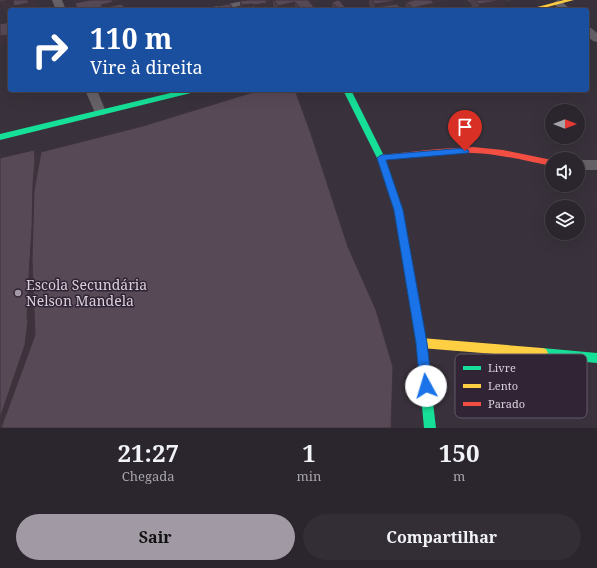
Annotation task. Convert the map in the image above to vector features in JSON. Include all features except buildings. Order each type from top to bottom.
[{"type":"street","points":[[223,8],[263,0]]},
{"type":"street","points":[[551,8],[562,7],[571,0]]},
{"type":"street","points":[[589,32],[597,39]]},
{"type":"street","points":[[92,92],[100,112]]},
{"type":"street","points":[[0,137],[184,92]]},
{"type":"street","points":[[348,92],[381,158],[398,210],[421,343],[430,428]]},
{"type":"street","points":[[381,158],[465,151],[484,151],[511,154],[545,162]]},
{"type":"street","points":[[585,165],[597,165]]},
{"type":"street","points":[[421,343],[550,354]]},
{"type":"street","points":[[587,357],[597,358]]},
{"type":"traffic: fast","points":[[0,137],[184,92]]},
{"type":"traffic: fast","points":[[348,92],[381,158],[398,210],[421,343],[430,428]]},
{"type":"traffic: fast","points":[[542,353],[553,354]]},
{"type":"traffic: fast","points":[[587,357],[597,358]]},
{"type":"traffic: slow","points":[[537,8],[571,0]]},
{"type":"traffic: slow","points":[[421,343],[542,353]]},
{"type":"traffic: jam","points":[[381,158],[438,151],[473,150],[503,153],[545,162]]},
{"type":"place","name":"Escola Secundária Nelson Mandela","points":[[18,293]]},
{"type":"route","points":[[426,386],[410,273],[398,210],[381,158],[465,151]]}]
